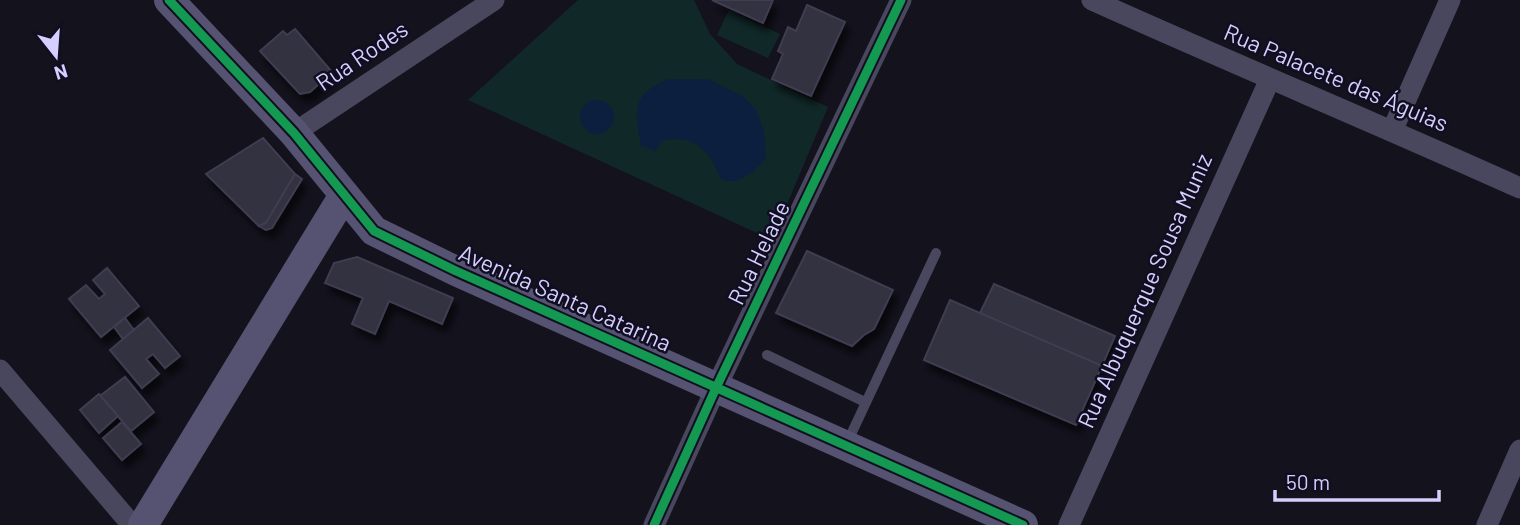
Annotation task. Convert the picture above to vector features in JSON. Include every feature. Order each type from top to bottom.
[{"type":"street","name":"Avenida Santa Catarina","points":[[169,0],[294,133],[374,231],[456,271],[1023,525]]},
{"type":"street","name":"Rua Rodes","points":[[294,133],[494,0]]},
{"type":"street","name":"Rua Helade","points":[[654,525],[716,388],[901,0]]},
{"type":"street","name":"Rua Palacete das Águias","points":[[1092,0],[1520,188]]},
{"type":"street","points":[[1392,131],[1450,0]]},
{"type":"street","name":"Rua Albuquerque Sousa Muniz","points":[[1069,525],[1270,79]]},
{"type":"street","points":[[143,525],[344,195]]},
{"type":"street","points":[[0,370],[132,525]]},
{"type":"street","points":[[1487,525],[1520,450]]},
{"type":"lane","points":[[846,445],[936,253]]},
{"type":"lane","points":[[766,355],[865,402]]},
{"type":"green space","points":[[578,0],[694,0],[710,34],[737,64],[828,107],[772,240],[468,100]]},
{"type":"green space","points":[[729,10],[780,34],[768,58],[717,35]]},
{"type":"water","points":[[669,79],[708,79],[744,97],[757,111],[764,132],[766,158],[757,168],[741,179],[722,180],[708,155],[693,143],[681,139],[662,141],[656,151],[641,146],[638,104],[648,91]]},
{"type":"water","points":[[597,100],[609,105],[614,117],[609,129],[597,134],[585,129],[580,117],[585,105]]},
{"type":"building","points":[[712,0],[773,0],[763,23]]},
{"type":"building","points":[[807,5],[845,22],[811,96],[772,79],[783,54],[778,51],[788,27],[796,31]]},
{"type":"building","points":[[295,29],[332,72],[310,92],[300,94],[260,51],[283,31],[287,35]]},
{"type":"building","points":[[263,138],[295,174],[266,223],[259,226],[206,174]]},
{"type":"building","points":[[295,174],[302,179],[272,228],[266,230],[259,226],[266,223]]},
{"type":"building","points":[[807,251],[893,290],[874,329],[852,346],[776,313]]},
{"type":"building","points":[[357,257],[453,298],[442,324],[389,301],[375,334],[352,324],[363,298],[325,283],[334,263]]},
{"type":"building","points":[[107,268],[139,306],[101,337],[69,299],[86,285],[99,299],[105,294],[93,280]]},
{"type":"building","points":[[994,284],[1115,336],[1102,366],[980,313]]},
{"type":"building","points":[[950,300],[1102,366],[1076,425],[924,360]]},
{"type":"building","points":[[125,318],[134,330],[123,339],[114,327]]},
{"type":"building","points":[[148,318],[180,356],[165,368],[153,354],[146,359],[159,374],[142,388],[110,350]]},
{"type":"building","points":[[125,377],[154,412],[131,431],[100,396]]},
{"type":"building","points":[[99,394],[118,416],[99,433],[80,410]]},
{"type":"building","points":[[122,422],[141,444],[122,460],[103,438]]},
{"type":"cycle path","points":[[169,0],[294,133],[374,231],[456,271],[1023,525]]},
{"type":"cycle path","points":[[654,525],[716,388],[901,0]]}]
